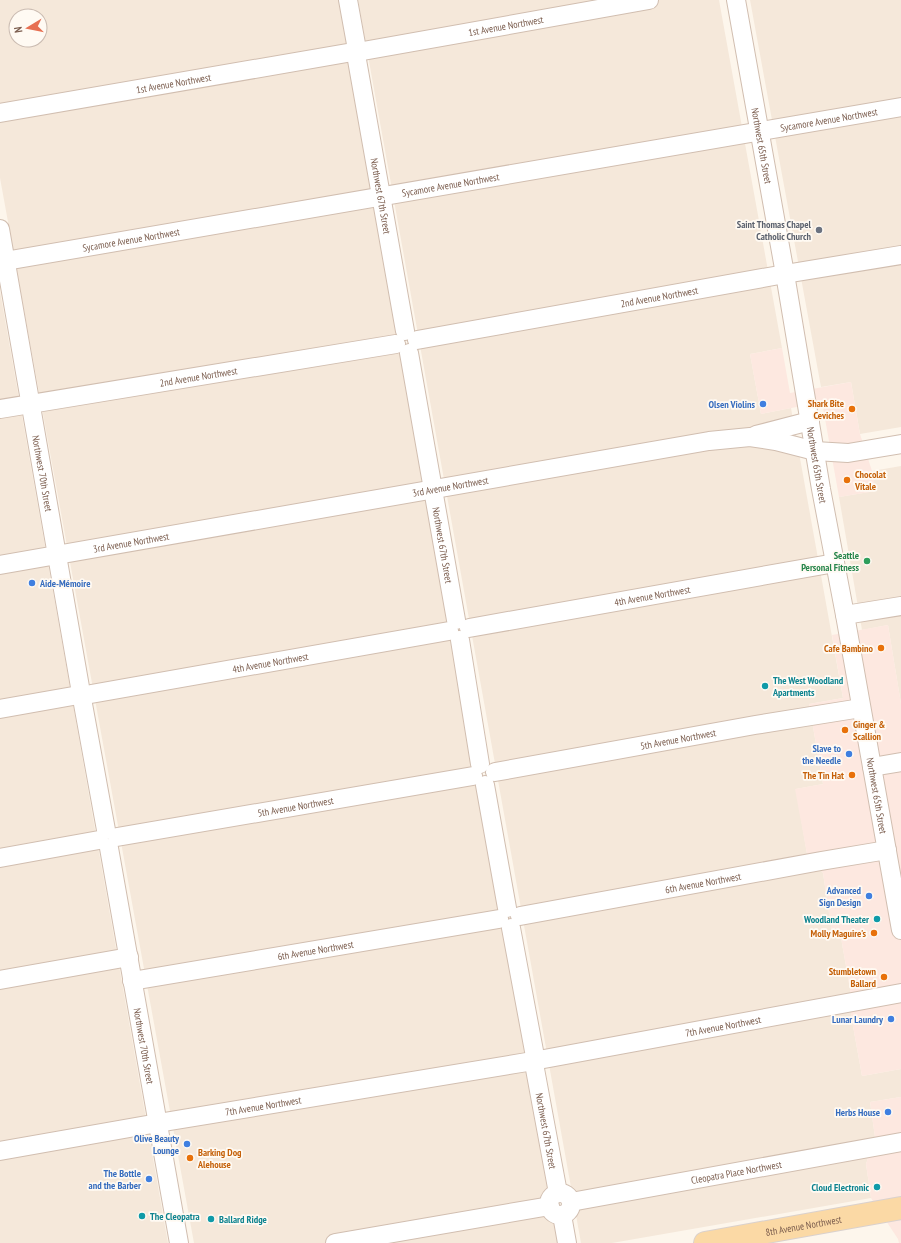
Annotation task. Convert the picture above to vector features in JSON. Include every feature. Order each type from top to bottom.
[{"type":"main road","name":"8th Avenue Northwest","points":[[705,1243],[901,1208]]},
{"type":"main road","name":"8th Avenue Northwest","points":[[772,1243],[901,1220]]},
{"type":"street","name":"Northwest 67th Street","points":[[348,0],[380,197],[459,630],[483,774],[567,1243]]},
{"type":"street","name":"1st Avenue Northwest","points":[[0,113],[649,0]]},
{"type":"street","name":"Northwest 65th Street","points":[[736,0],[815,451],[900,922]]},
{"type":"street","name":"Sycamore Avenue Northwest","points":[[3,261],[901,107]]},
{"type":"street","name":"Northwest 70th Street","points":[[0,229],[3,261],[58,554],[132,981],[180,1243]]},
{"type":"street","name":"2nd Avenue Northwest","points":[[0,409],[407,342],[785,274],[901,255]]},
{"type":"street","points":[[750,437],[810,421]]},
{"type":"street","name":"3rd Avenue Northwest","points":[[0,565],[433,488],[709,441],[750,437],[776,441],[815,451],[848,453],[901,444]]},
{"type":"street","name":"4th Avenue Northwest","points":[[0,709],[459,630],[835,563]]},
{"type":"street","points":[[845,615],[901,606]]},
{"type":"street","name":"5th Avenue Northwest","points":[[0,858],[755,725],[861,708]]},
{"type":"street","points":[[872,767],[901,762]]},
{"type":"street","name":"6th Avenue Northwest","points":[[132,981],[509,918],[887,850]]},
{"type":"street","points":[[0,980],[129,957]]},
{"type":"street","name":"7th Avenue Northwest","points":[[0,1151],[535,1060],[901,992]]},
{"type":"street","name":"Cleopatra Place Northwest","points":[[336,1243],[901,1142]]},
{"type":"shaded area","points":[[0,0],[340,0],[560,1243],[194,1243],[0,178]]},
{"type":"shaded area","points":[[358,0],[719,0],[782,348],[750,354],[761,414],[791,408],[843,698],[809,704],[823,784],[796,789],[807,854],[823,873],[832,933],[840,932],[850,989],[851,1015],[862,1076],[901,1069],[901,1097],[870,1102],[875,1137],[866,1164],[871,1198],[612,1243],[581,1243]]},
{"type":"shaded area","points":[[750,0],[901,0],[901,427],[860,434],[851,382],[821,387]]},
{"type":"shaded area","points":[[0,291],[168,1243],[0,1243]]},
{"type":"shaded area","points":[[782,348],[790,393],[851,382],[860,434],[872,471],[876,491],[839,497],[822,402],[761,414],[750,354]]},
{"type":"shaded area","points":[[901,466],[901,704],[888,625],[862,630],[839,497],[875,491],[872,471]]},
{"type":"shaded area","points":[[888,625],[901,704],[901,1069],[862,1076],[851,1015],[850,989],[840,932],[832,933],[823,873],[807,854],[795,789],[823,784],[809,704],[843,698],[832,635]]},
{"type":"shaded area","points":[[901,1097],[901,1243],[899,1243],[898,1239],[871,1198],[866,1164],[875,1137],[870,1102]]},
{"type":"place","name":"Saint Thomas Chapel Catholic Church","points":[[819,230]]},
{"type":"place","name":"Olsen Violins","points":[[763,404]]},
{"type":"place","name":"Shark Bite Ceviches","points":[[852,409]]},
{"type":"place","name":"Chocolat Vitale","points":[[847,480]]},
{"type":"place","name":"Seattle Personal Fitness","points":[[867,561]]},
{"type":"place","name":"Aide-Mémoire","points":[[32,583]]},
{"type":"place","name":"Cafe Bambino","points":[[881,648]]},
{"type":"place","name":"The West Woodland Apartments","points":[[765,686]]},
{"type":"place","name":"Ginger & Scallion","points":[[845,730]]},
{"type":"place","name":"Slave to the Needle","points":[[849,754]]},
{"type":"place","name":"The Tin Hat","points":[[852,775]]},
{"type":"place","name":"Advanced Sign Design","points":[[869,896]]},
{"type":"place","name":"Woodland Theater","points":[[877,919]]},
{"type":"place","name":"Molly Maguire's","points":[[874,933]]},
{"type":"place","name":"Stumbletown Ballard","points":[[884,977]]},
{"type":"place","name":"Lunar Laundry","points":[[891,1019]]},
{"type":"place","name":"Herbs House","points":[[888,1112]]},
{"type":"place","name":"Olive Beauty Lounge","points":[[187,1144]]},
{"type":"place","name":"Barking Dog Alehouse","points":[[190,1158]]},
{"type":"place","name":"The Bottle and the Barber","points":[[149,1179]]},
{"type":"place","name":"Cloud Electronic","points":[[877,1187]]},
{"type":"place","name":"The Cleopatra","points":[[142,1216]]},
{"type":"place","name":"Ballard Ridge","points":[[211,1219]]}]
